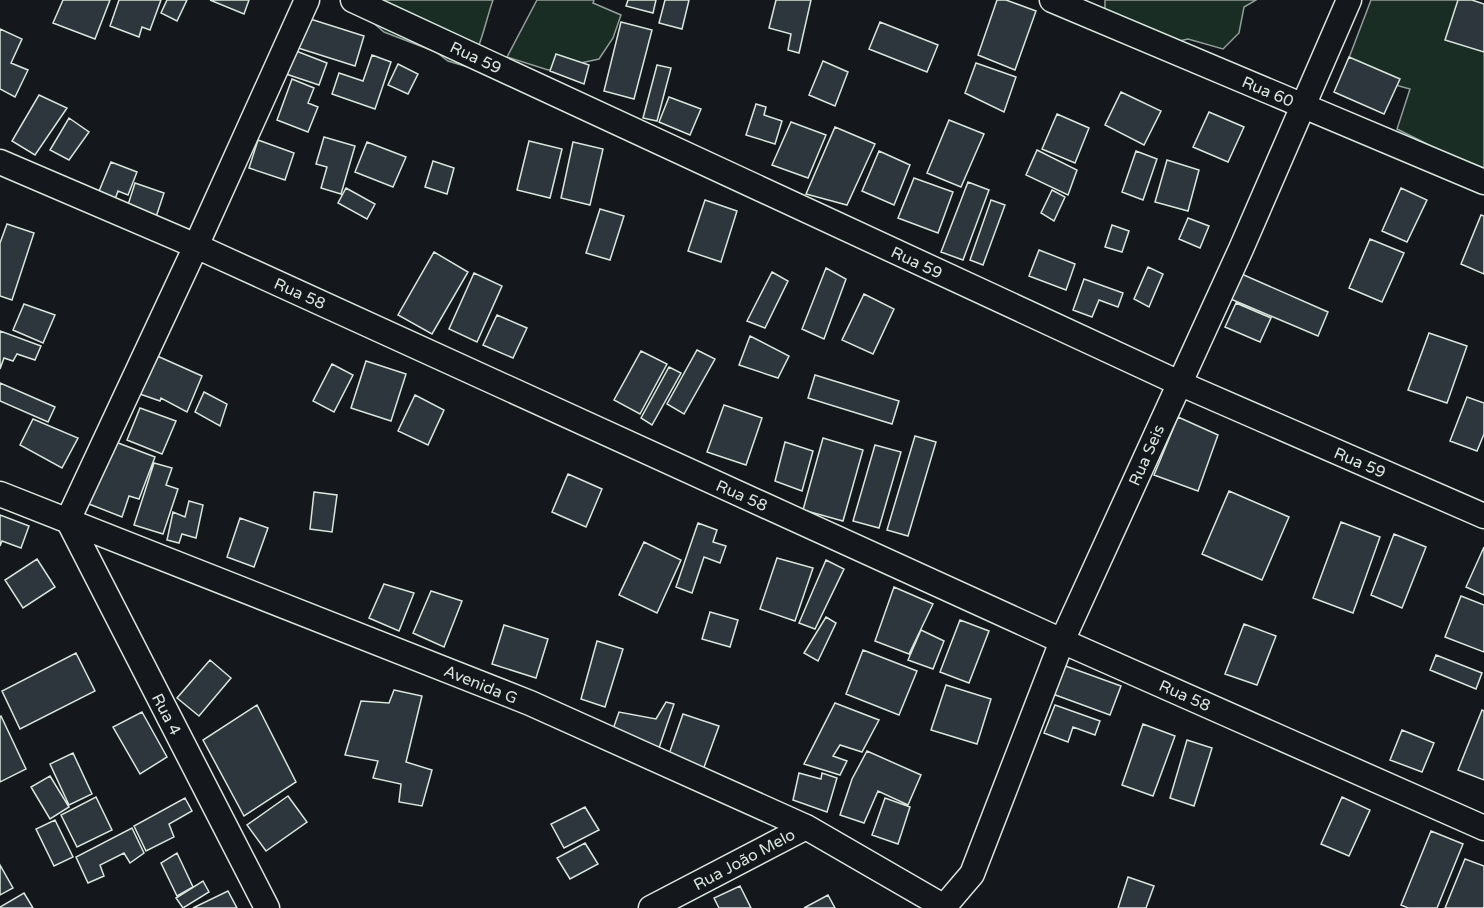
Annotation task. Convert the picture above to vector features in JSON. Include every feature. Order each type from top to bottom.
[{"type":"street","points":[[68,520],[196,246],[307,0]]},
{"type":"street","name":"Rua 59","points":[[353,0],[1179,383],[1484,516]]},
{"type":"street","name":"Rua 60","points":[[1052,0],[1484,182]]},
{"type":"street","name":"Rua Seis","points":[[944,907],[972,874],[1062,641],[1241,249],[1349,0]]},
{"type":"street","name":"Rua 58","points":[[0,162],[196,246],[1062,641],[1484,828]]},
{"type":"street","name":"Avenida G","points":[[0,494],[530,703],[806,827],[944,907]]},
{"type":"street","name":"Rua 4","points":[[68,520],[267,908]]},
{"type":"street","name":"Rua João Melo","points":[[651,908],[806,827]]},
{"type":"green space","points":[[354,0],[493,0],[480,44],[468,67],[448,61],[436,52],[384,32],[370,20]]},
{"type":"green space","points":[[537,0],[594,0],[593,3],[621,15],[613,38],[599,59],[548,70],[507,57]]},
{"type":"green space","points":[[1105,0],[1256,0],[1244,7],[1239,33],[1223,49],[1188,39],[1147,48],[1105,14]]},
{"type":"green space","points":[[1371,0],[1466,0],[1484,43],[1484,168],[1445,153],[1397,129],[1410,89],[1344,71]]},
{"type":"building","points":[[63,0],[110,0],[95,39],[53,23]]},
{"type":"building","points":[[119,0],[161,0],[150,30],[142,27],[139,37],[110,26]]},
{"type":"building","points":[[167,0],[187,0],[177,21],[161,13]]},
{"type":"building","points":[[210,0],[249,0],[244,14]]},
{"type":"building","points":[[628,0],[656,0],[653,13],[626,6]]},
{"type":"building","points":[[665,0],[689,0],[682,29],[659,23]]},
{"type":"building","points":[[776,0],[811,0],[799,53],[788,50],[791,34],[769,28]]},
{"type":"building","points":[[997,0],[1006,0],[1036,11],[1015,70],[978,55]]},
{"type":"building","points":[[1458,0],[1472,0],[1484,4],[1484,52],[1445,40]]},
{"type":"building","points":[[304,17],[364,36],[355,66],[295,47]]},
{"type":"building","points":[[621,22],[652,30],[634,99],[604,91]]},
{"type":"building","points":[[880,22],[938,45],[927,72],[869,49]]},
{"type":"building","points":[[0,29],[22,39],[11,63],[28,70],[15,97],[0,89]]},
{"type":"building","points":[[291,49],[327,63],[319,85],[283,73]]},
{"type":"building","points":[[556,54],[589,65],[584,84],[550,71]]},
{"type":"building","points":[[372,55],[391,62],[375,109],[332,94],[339,73],[363,81]]},
{"type":"building","points":[[1349,57],[1400,79],[1384,114],[1334,92]]},
{"type":"building","points":[[823,61],[848,72],[835,106],[809,95]]},
{"type":"building","points":[[976,63],[1016,77],[1004,112],[965,93]]},
{"type":"building","points":[[398,64],[418,74],[408,94],[388,85]]},
{"type":"building","points":[[657,65],[671,68],[657,121],[643,118]]},
{"type":"building","points":[[292,79],[314,88],[308,103],[318,107],[308,132],[277,120]]},
{"type":"building","points":[[1121,92],[1161,111],[1144,145],[1105,125]]},
{"type":"building","points":[[39,95],[67,108],[35,155],[12,141]]},
{"type":"building","points":[[669,97],[701,109],[690,135],[659,122]]},
{"type":"building","points":[[756,104],[766,107],[764,115],[782,121],[775,144],[746,135]]},
{"type":"building","points":[[1209,112],[1244,127],[1228,162],[1193,147]]},
{"type":"building","points":[[1057,114],[1089,128],[1075,163],[1042,149]]},
{"type":"building","points":[[69,118],[89,132],[69,160],[50,150]]},
{"type":"building","points":[[949,120],[984,134],[961,187],[927,173]]},
{"type":"building","points":[[791,122],[826,135],[808,178],[772,165]]},
{"type":"building","points":[[835,127],[875,144],[847,205],[806,194]]},
{"type":"building","points":[[324,137],[355,146],[341,194],[321,188],[327,167],[316,164]]},
{"type":"building","points":[[258,140],[294,153],[285,180],[249,168]]},
{"type":"building","points":[[529,141],[562,149],[550,198],[517,190]]},
{"type":"building","points":[[367,142],[406,157],[393,187],[355,172]]},
{"type":"building","points":[[573,142],[603,149],[590,205],[561,198]]},
{"type":"building","points":[[1037,150],[1077,170],[1068,195],[1026,175]]},
{"type":"building","points":[[879,151],[910,165],[894,205],[862,191]]},
{"type":"building","points":[[1136,151],[1157,159],[1143,200],[1122,192]]},
{"type":"building","points":[[1167,160],[1199,170],[1188,211],[1155,202]]},
{"type":"building","points":[[433,161],[454,168],[447,194],[425,187]]},
{"type":"building","points":[[111,162],[137,172],[128,195],[118,191],[114,202],[97,196]]},
{"type":"building","points":[[914,178],[953,192],[938,233],[898,218]]},
{"type":"building","points":[[968,182],[989,190],[963,260],[941,252]]},
{"type":"building","points":[[135,183],[164,193],[156,217],[127,208]]},
{"type":"building","points":[[346,188],[375,204],[367,219],[338,203]]},
{"type":"building","points":[[1401,188],[1427,200],[1407,242],[1382,231]]},
{"type":"building","points":[[1052,190],[1065,197],[1054,221],[1041,213]]},
{"type":"building","points":[[705,200],[737,211],[721,262],[688,251]]},
{"type":"building","points":[[991,200],[1005,205],[983,265],[970,260]]},
{"type":"building","points":[[600,209],[624,216],[610,260],[586,253]]},
{"type":"building","points":[[1481,215],[1484,216],[1484,274],[1461,264]]},
{"type":"building","points":[[1188,218],[1209,226],[1200,248],[1179,239]]},
{"type":"building","points":[[7,224],[34,233],[12,300],[0,296],[0,243]]},
{"type":"building","points":[[1112,225],[1129,231],[1122,252],[1105,247]]},
{"type":"building","points":[[1370,239],[1404,253],[1382,302],[1349,288]]},
{"type":"building","points":[[1039,250],[1075,264],[1066,290],[1029,276]]},
{"type":"building","points":[[434,252],[468,272],[432,334],[398,315]]},
{"type":"building","points":[[1148,267],[1163,274],[1149,307],[1134,299]]},
{"type":"building","points":[[826,268],[846,279],[824,339],[802,329]]},
{"type":"building","points":[[772,272],[788,281],[765,328],[747,321]]},
{"type":"building","points":[[1237,272],[1328,312],[1318,336],[1226,297]]},
{"type":"building","points":[[474,273],[502,286],[477,342],[449,329]]},
{"type":"building","points":[[1084,279],[1123,293],[1118,307],[1099,300],[1092,317],[1073,310]]},
{"type":"building","points":[[864,294],[894,309],[873,354],[842,340]]},
{"type":"building","points":[[1236,303],[1271,318],[1260,342],[1225,327]]},
{"type":"building","points":[[24,304],[55,315],[43,343],[13,330]]},
{"type":"building","points":[[497,315],[527,328],[513,358],[483,345]]},
{"type":"building","points":[[0,331],[41,346],[35,360],[17,354],[13,361],[4,358],[0,369]]},
{"type":"building","points":[[1429,333],[1467,346],[1447,403],[1408,390]]},
{"type":"building","points":[[750,336],[789,356],[778,378],[739,365]]},
{"type":"building","points":[[697,350],[715,359],[684,414],[667,404]]},
{"type":"building","points":[[641,351],[667,364],[640,414],[614,400]]},
{"type":"building","points":[[155,355],[202,376],[187,412],[161,398],[160,401],[137,393]]},
{"type":"building","points":[[366,361],[406,374],[391,421],[351,408]]},
{"type":"building","points":[[332,364],[353,375],[334,412],[313,401]]},
{"type":"building","points":[[669,367],[681,373],[652,425],[641,418]]},
{"type":"building","points":[[815,375],[899,401],[892,424],[808,398]]},
{"type":"building","points":[[0,383],[55,407],[48,422],[0,401]]},
{"type":"building","points":[[204,392],[227,404],[220,426],[195,412]]},
{"type":"building","points":[[415,395],[444,410],[428,445],[398,431]]},
{"type":"building","points":[[1467,397],[1484,403],[1484,434],[1477,451],[1450,441]]},
{"type":"building","points":[[724,405],[762,418],[746,465],[707,452]]},
{"type":"building","points":[[140,408],[176,421],[162,454],[127,440]]},
{"type":"building","points":[[1178,417],[1218,435],[1198,491],[1154,475]]},
{"type":"building","points":[[33,419],[78,438],[62,468],[20,445]]},
{"type":"building","points":[[915,436],[936,442],[908,536],[887,530]]},
{"type":"building","points":[[823,438],[863,450],[843,521],[803,510]]},
{"type":"building","points":[[113,441],[155,457],[139,499],[129,496],[122,517],[89,504]]},
{"type":"building","points":[[785,442],[813,451],[802,491],[775,481]]},
{"type":"building","points":[[875,445],[901,452],[879,528],[853,521]]},
{"type":"building","points":[[154,463],[172,468],[166,485],[178,489],[163,534],[134,525]]},
{"type":"building","points":[[568,474],[602,489],[586,527],[552,512]]},
{"type":"building","points":[[1229,491],[1289,517],[1262,580],[1202,554]]},
{"type":"building","points":[[314,492],[337,495],[332,532],[310,529]]},
{"type":"building","points":[[189,501],[203,505],[196,538],[182,534],[179,543],[167,540],[173,512],[185,517]]},
{"type":"building","points":[[0,515],[29,526],[21,548],[2,541],[0,546]]},
{"type":"building","points":[[240,518],[268,528],[254,567],[227,557]]},
{"type":"building","points":[[1341,522],[1380,537],[1353,613],[1313,598]]},
{"type":"building","points":[[698,523],[717,530],[713,542],[726,546],[720,563],[704,557],[692,593],[676,587]]},
{"type":"building","points":[[1394,534],[1426,547],[1402,608],[1371,595]]},
{"type":"building","points":[[644,542],[681,560],[657,613],[619,595]]},
{"type":"building","points":[[1484,547],[1484,595],[1466,587]]},
{"type":"building","points":[[777,558],[813,568],[795,621],[760,609]]},
{"type":"building","points":[[37,559],[55,587],[23,608],[5,580]]},
{"type":"building","points":[[826,560],[844,569],[815,629],[799,623]]},
{"type":"building","points":[[384,584],[414,593],[399,631],[369,618]]},
{"type":"building","points":[[894,587],[933,604],[909,654],[875,641]]},
{"type":"building","points":[[431,591],[462,601],[444,647],[413,633]]},
{"type":"building","points":[[1461,596],[1484,605],[1484,652],[1445,637]]},
{"type":"building","points":[[710,612],[738,620],[730,647],[702,639]]},
{"type":"building","points":[[826,617],[836,623],[818,661],[804,653]]},
{"type":"building","points":[[960,620],[989,631],[969,683],[940,672]]},
{"type":"building","points":[[1244,624],[1276,636],[1257,685],[1225,674]]},
{"type":"building","points":[[504,625],[548,639],[536,678],[492,664]]},
{"type":"building","points":[[921,630],[944,641],[933,669],[908,660]]},
{"type":"building","points":[[597,641],[623,649],[605,707],[581,699]]},
{"type":"building","points":[[863,650],[917,671],[899,715],[846,694]]},
{"type":"building","points":[[76,653],[95,691],[20,729],[2,691]]},
{"type":"building","points":[[1436,655],[1482,673],[1476,689],[1430,670]]},
{"type":"building","points":[[210,660],[231,678],[199,716],[177,698]]},
{"type":"building","points":[[1060,664],[1121,686],[1110,715],[1050,693]]},
{"type":"building","points":[[946,685],[991,699],[977,744],[931,730]]},
{"type":"building","points":[[394,690],[422,696],[406,762],[432,770],[422,806],[399,802],[401,784],[373,778],[378,761],[345,755],[361,701],[389,703]]},
{"type":"building","points":[[666,702],[674,704],[659,748],[612,732],[619,712],[656,719]]},
{"type":"building","points":[[835,703],[879,720],[862,752],[840,745],[833,756],[847,761],[840,775],[804,764]]},
{"type":"building","points":[[257,705],[296,782],[244,816],[203,740]]},
{"type":"building","points":[[1055,705],[1100,721],[1095,735],[1073,727],[1068,742],[1044,733]]},
{"type":"building","points":[[1482,710],[1484,711],[1484,780],[1458,770]]},
{"type":"building","points":[[142,712],[167,757],[140,774],[113,727]]},
{"type":"building","points":[[683,714],[719,726],[703,770],[668,757]]},
{"type":"building","points":[[0,717],[26,769],[0,782]]},
{"type":"building","points":[[1143,724],[1175,736],[1153,796],[1122,785]]},
{"type":"building","points":[[1402,730],[1434,743],[1422,772],[1390,760]]},
{"type":"building","points":[[1187,740],[1212,748],[1194,806],[1170,798]]},
{"type":"building","points":[[867,751],[921,775],[908,805],[878,791],[864,823],[840,815],[852,779]]},
{"type":"building","points":[[73,753],[92,794],[69,805],[50,764]]},
{"type":"building","points":[[799,773],[821,779],[822,773],[837,778],[827,812],[793,800]]},
{"type":"building","points":[[50,776],[69,807],[50,819],[31,787]]},
{"type":"building","points":[[288,796],[307,822],[266,851],[247,825]]},
{"type":"building","points":[[96,797],[112,830],[77,847],[61,815]]},
{"type":"building","points":[[1342,797],[1370,810],[1349,856],[1321,844]]},
{"type":"building","points":[[185,798],[192,811],[169,824],[174,837],[146,851],[134,826]]},
{"type":"building","points":[[885,798],[910,807],[898,844],[872,835]]},
{"type":"building","points":[[585,807],[599,830],[564,848],[551,824]]},
{"type":"building","points":[[55,820],[73,857],[54,866],[36,829]]},
{"type":"building","points":[[132,828],[144,853],[130,863],[124,853],[100,865],[104,876],[88,883],[76,857]]},
{"type":"building","points":[[1431,831],[1463,844],[1437,908],[1408,908],[1401,905]]},
{"type":"building","points":[[585,843],[598,864],[570,879],[557,858]]},
{"type":"building","points":[[177,853],[193,887],[177,896],[161,863]]},
{"type":"building","points":[[1465,859],[1484,866],[1484,908],[1445,908]]},
{"type":"building","points":[[0,865],[13,888],[0,895]]},
{"type":"building","points":[[1128,877],[1154,886],[1146,908],[1118,908]]},
{"type":"building","points":[[203,881],[209,892],[183,908],[176,898]]},
{"type":"building","points":[[740,886],[751,908],[719,908],[714,898]]},
{"type":"building","points":[[228,891],[237,908],[193,908]]},
{"type":"building","points":[[24,893],[33,908],[0,908],[0,907]]},
{"type":"building","points":[[828,895],[835,908],[804,908]]}]
